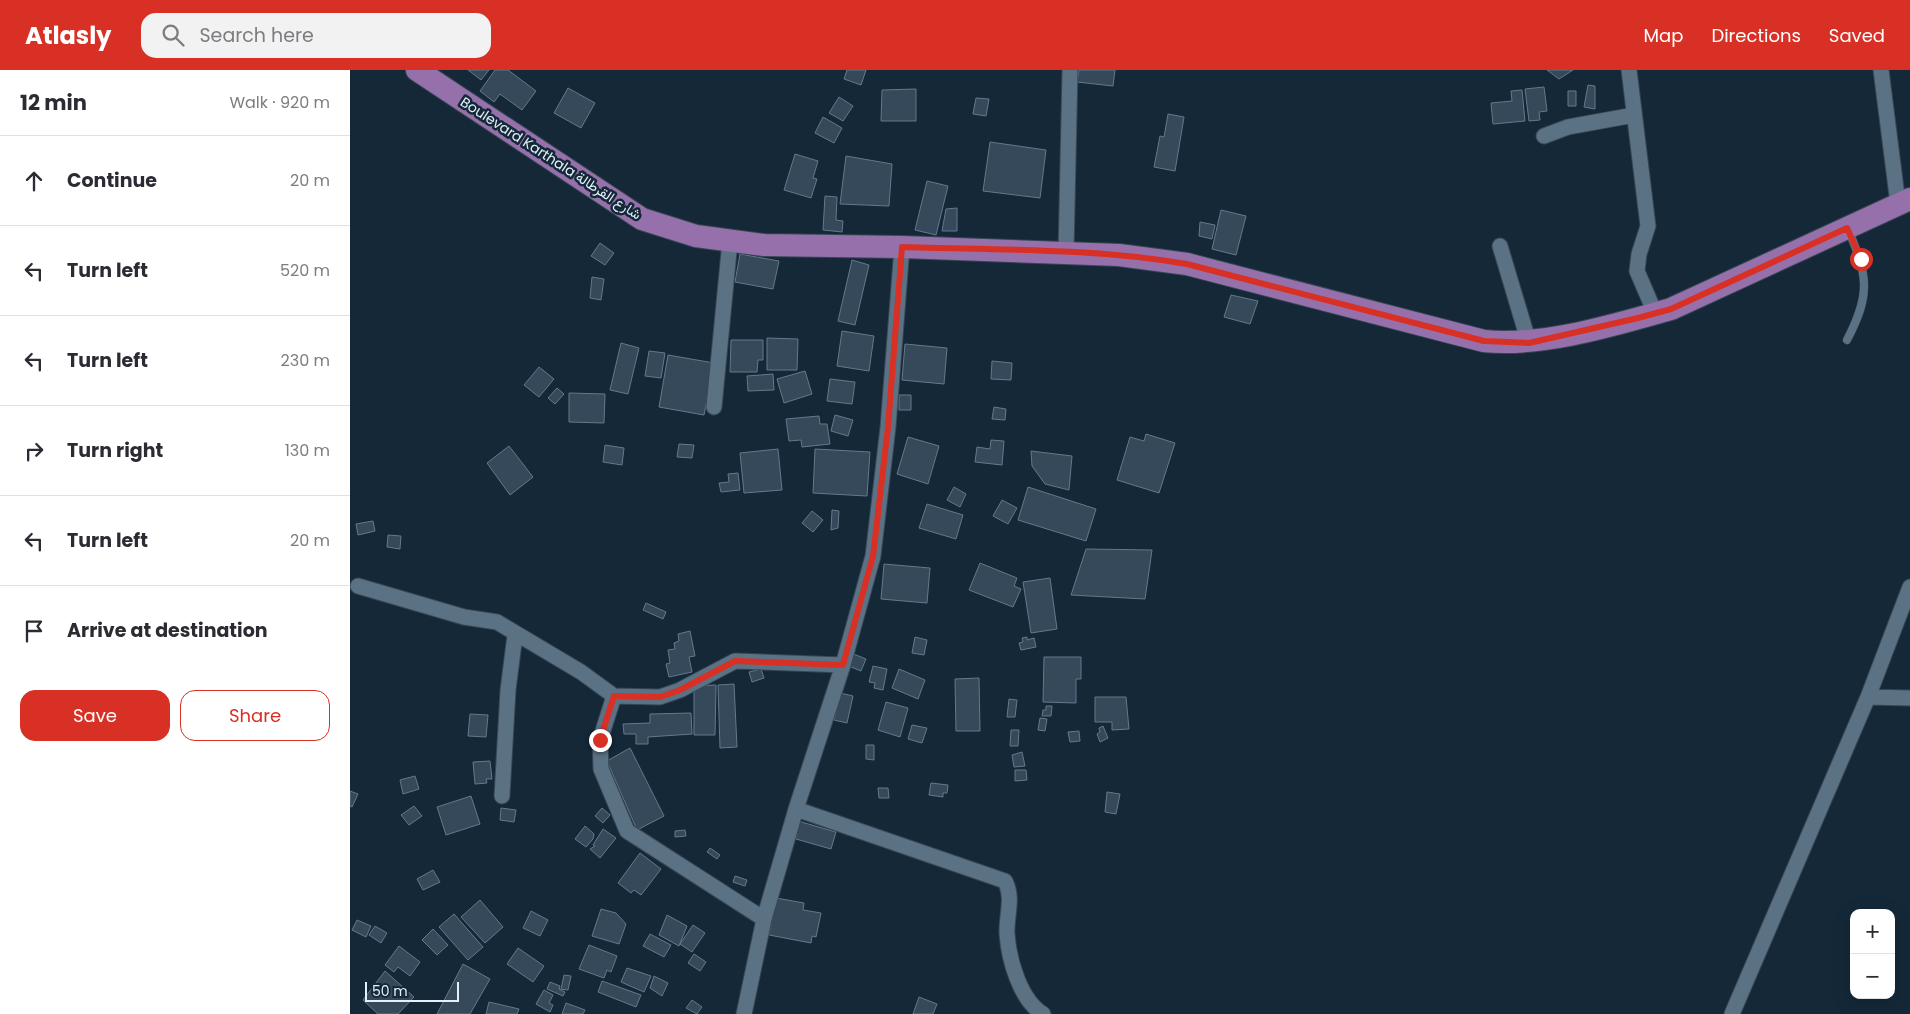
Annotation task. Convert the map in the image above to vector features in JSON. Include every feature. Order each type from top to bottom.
[{"type":"main road","name":"Boulevard Karthala شارع القرطالة","points":[[417,70],[642,219],[696,236],[764,245],[902,247],[1119,255],[1187,264],[1484,341],[1529,343],[1655,313],[1724,286],[1904,202]]},
{"type":"street","points":[[1066,253],[1070,70]]},
{"type":"street","points":[[1629,70],[1648,226],[1639,254],[1637,271],[1655,313]]},
{"type":"street","points":[[1880,70],[1904,202]]},
{"type":"street","points":[[1544,136],[1568,127],[1634,115]]},
{"type":"street","points":[[714,407],[730,241]]},
{"type":"street","points":[[1500,246],[1529,343]]},
{"type":"street","points":[[744,1014],[764,919],[796,809],[843,665],[873,556],[888,427],[902,247]]},
{"type":"street","points":[[358,586],[464,617],[497,622],[515,635],[581,672],[614,696],[660,697],[680,690],[735,661],[843,665]]},
{"type":"street","points":[[1732,1014],[1868,697],[1910,586]]},
{"type":"street","points":[[502,796],[508,690],[515,635]]},
{"type":"street","points":[[614,696],[600,740],[601,769],[627,831],[764,919]]},
{"type":"street","points":[[1868,697],[1910,698]]},
{"type":"street","points":[[796,809],[1005,881],[1009,890],[1007,934],[1014,967],[1025,996],[1043,1014]]},
{"type":"lane","points":[[1847,228],[1861,259],[1866,293],[1861,314],[1848,340]]},
{"type":"building","points":[[468,70],[489,70],[481,80]]},
{"type":"building","points":[[495,70],[508,70],[536,91],[522,110],[500,94],[494,102],[480,91]]},
{"type":"building","points":[[847,70],[866,70],[861,85],[844,79]]},
{"type":"building","points":[[1079,70],[1115,70],[1113,86],[1077,82]]},
{"type":"building","points":[[1547,70],[1573,70],[1559,79]]},
{"type":"building","points":[[1588,85],[1595,86],[1595,109],[1584,107]]},
{"type":"building","points":[[1544,87],[1547,111],[1539,112],[1540,120],[1529,121],[1525,89]]},
{"type":"building","points":[[568,88],[595,103],[581,128],[554,113]]},
{"type":"building","points":[[916,89],[916,121],[881,121],[882,90]]},
{"type":"building","points":[[1522,90],[1525,121],[1493,124],[1491,103],[1512,101],[1511,91]]},
{"type":"building","points":[[1568,91],[1576,91],[1576,106],[1568,106]]},
{"type":"building","points":[[839,97],[853,106],[843,121],[829,113]]},
{"type":"building","points":[[976,98],[989,99],[986,116],[973,114]]},
{"type":"building","points":[[1168,114],[1184,117],[1175,171],[1154,167],[1160,136],[1164,137]]},
{"type":"building","points":[[823,117],[842,128],[834,143],[815,133]]},
{"type":"building","points":[[990,142],[1046,150],[1040,198],[983,191]]},
{"type":"building","points":[[795,154],[818,161],[813,178],[817,179],[811,198],[784,190]]},
{"type":"building","points":[[846,156],[892,164],[889,206],[840,204]]},
{"type":"building","points":[[927,181],[948,186],[936,235],[915,230]]},
{"type":"building","points":[[825,196],[837,197],[836,220],[843,221],[842,232],[823,230]]},
{"type":"building","points":[[957,208],[957,231],[942,231],[946,209]]},
{"type":"building","points":[[1221,210],[1246,216],[1236,255],[1212,249]]},
{"type":"building","points":[[1200,222],[1215,225],[1212,239],[1199,236]]},
{"type":"building","points":[[600,243],[614,253],[605,265],[591,256]]},
{"type":"building","points":[[740,254],[779,261],[773,289],[735,282]]},
{"type":"building","points":[[852,260],[869,265],[855,325],[838,321]]},
{"type":"building","points":[[592,277],[604,279],[601,300],[590,298]]},
{"type":"building","points":[[1231,295],[1258,301],[1250,324],[1224,317]]},
{"type":"building","points":[[842,331],[874,336],[869,371],[837,366]]},
{"type":"building","points":[[767,338],[798,339],[797,370],[767,370]]},
{"type":"building","points":[[731,340],[763,340],[763,360],[758,360],[757,372],[730,372]]},
{"type":"building","points":[[621,343],[639,348],[628,394],[610,390]]},
{"type":"building","points":[[905,344],[947,348],[944,384],[902,380]]},
{"type":"building","points":[[649,351],[665,353],[661,378],[645,376]]},
{"type":"building","points":[[668,355],[714,363],[704,415],[659,407]]},
{"type":"building","points":[[992,361],[1012,363],[1011,380],[991,379]]},
{"type":"building","points":[[539,367],[554,379],[539,397],[524,385]]},
{"type":"building","points":[[805,371],[812,394],[784,403],[777,379]]},
{"type":"building","points":[[773,374],[774,390],[748,391],[747,376]]},
{"type":"building","points":[[830,379],[855,382],[852,404],[827,401]]},
{"type":"building","points":[[557,388],[564,394],[555,404],[548,398]]},
{"type":"building","points":[[569,393],[605,394],[604,423],[569,422]]},
{"type":"building","points":[[899,395],[911,395],[911,410],[899,410]]},
{"type":"building","points":[[994,407],[1006,409],[1005,420],[992,419]]},
{"type":"building","points":[[835,415],[853,420],[848,436],[831,431]]},
{"type":"building","points":[[819,416],[820,424],[827,424],[830,444],[802,447],[801,440],[789,441],[786,419]]},
{"type":"building","points":[[1146,434],[1175,443],[1159,493],[1117,480],[1130,437],[1144,441]]},
{"type":"building","points":[[908,437],[939,446],[928,484],[897,474]]},
{"type":"building","points":[[991,440],[1004,441],[1002,465],[975,462],[977,447],[990,449]]},
{"type":"building","points":[[679,444],[694,445],[692,458],[677,457]]},
{"type":"building","points":[[605,445],[624,448],[622,465],[603,462]]},
{"type":"building","points":[[509,446],[533,477],[510,495],[487,463]]},
{"type":"building","points":[[778,449],[782,490],[744,493],[740,453]]},
{"type":"building","points":[[815,449],[870,452],[867,496],[813,493]]},
{"type":"building","points":[[1031,451],[1072,456],[1069,490],[1045,484],[1032,466]]},
{"type":"building","points":[[738,473],[740,490],[721,492],[719,483],[729,482],[728,474]]},
{"type":"building","points":[[954,487],[966,494],[960,507],[947,500]]},
{"type":"building","points":[[1028,487],[1096,509],[1086,541],[1018,520]]},
{"type":"building","points":[[1002,500],[1017,508],[1008,524],[993,516]]},
{"type":"building","points":[[927,504],[963,515],[956,539],[919,528]]},
{"type":"building","points":[[832,510],[839,511],[838,528],[831,530]]},
{"type":"building","points":[[812,511],[823,520],[813,532],[802,523]]},
{"type":"building","points":[[373,521],[375,531],[358,535],[356,524]]},
{"type":"building","points":[[388,535],[401,536],[400,549],[387,547]]},
{"type":"building","points":[[1086,549],[1152,550],[1145,599],[1071,595]]},
{"type":"building","points":[[980,563],[1017,578],[1014,586],[1021,589],[1013,607],[969,590]]},
{"type":"building","points":[[884,564],[930,568],[927,603],[881,599]]},
{"type":"building","points":[[1050,578],[1057,629],[1031,633],[1023,582]]},
{"type":"building","points":[[646,603],[666,612],[663,619],[643,610]]},
{"type":"building","points":[[690,631],[695,656],[689,657],[692,672],[669,677],[666,664],[670,663],[668,650],[675,649],[674,643],[679,641],[678,634]]},
{"type":"building","points":[[915,637],[927,640],[924,655],[912,653]]},
{"type":"building","points":[[1027,637],[1027,640],[1034,638],[1036,647],[1021,650],[1019,643],[1023,642],[1022,638]]},
{"type":"building","points":[[851,653],[866,659],[861,671],[846,665]]},
{"type":"building","points":[[1044,657],[1081,657],[1081,679],[1076,679],[1076,703],[1043,702]]},
{"type":"building","points":[[873,666],[887,669],[883,690],[874,688],[875,683],[869,682]]},
{"type":"building","points":[[761,669],[764,678],[752,682],[749,672]]},
{"type":"building","points":[[899,669],[925,680],[918,699],[892,688]]},
{"type":"building","points":[[979,678],[980,731],[956,731],[955,679]]},
{"type":"building","points":[[734,684],[737,747],[720,748],[718,685]]},
{"type":"building","points":[[716,685],[715,735],[694,735],[694,686]]},
{"type":"building","points":[[840,693],[853,696],[847,723],[834,720]]},
{"type":"building","points":[[1095,697],[1126,697],[1129,729],[1112,730],[1112,722],[1095,722]]},
{"type":"building","points":[[1009,699],[1017,700],[1015,717],[1007,717]]},
{"type":"building","points":[[886,702],[908,708],[900,737],[878,730]]},
{"type":"building","points":[[1046,706],[1052,706],[1051,716],[1042,716]]},
{"type":"building","points":[[691,713],[692,734],[648,737],[648,744],[636,744],[636,734],[624,734],[623,724],[650,723],[650,714]]},
{"type":"building","points":[[470,714],[488,715],[486,737],[468,736]]},
{"type":"building","points":[[1040,718],[1047,719],[1045,731],[1038,730]]},
{"type":"building","points":[[912,725],[927,728],[922,743],[908,739]]},
{"type":"building","points":[[1103,726],[1108,738],[1100,742],[1097,734],[1100,732],[1099,728]]},
{"type":"building","points":[[1011,730],[1019,730],[1018,746],[1010,746]]},
{"type":"building","points":[[1079,731],[1080,741],[1070,742],[1068,732]]},
{"type":"building","points":[[866,745],[874,745],[874,760],[866,759]]},
{"type":"building","points":[[630,748],[664,816],[637,830],[607,761]]},
{"type":"building","points":[[1022,752],[1025,766],[1014,767],[1012,755]]},
{"type":"building","points":[[490,761],[492,779],[486,779],[487,783],[475,784],[473,762]]},
{"type":"building","points":[[1015,770],[1026,770],[1027,780],[1015,781]]},
{"type":"building","points":[[415,776],[419,789],[403,794],[400,780]]},
{"type":"building","points":[[931,783],[948,785],[947,793],[943,793],[943,797],[929,795]]},
{"type":"building","points":[[878,788],[888,788],[889,798],[879,798]]},
{"type":"building","points":[[350,791],[358,794],[352,807],[350,806]]},
{"type":"building","points":[[1107,792],[1120,794],[1116,814],[1105,812]]},
{"type":"building","points":[[471,796],[480,824],[446,835],[437,807]]},
{"type":"building","points":[[414,806],[422,816],[409,825],[401,815]]},
{"type":"building","points":[[501,808],[516,810],[514,822],[500,820]]},
{"type":"building","points":[[602,808],[610,815],[603,823],[595,816]]},
{"type":"building","points":[[798,821],[836,832],[831,849],[796,839],[797,834],[794,834]]},
{"type":"building","points":[[585,826],[594,834],[593,839],[586,847],[575,839]]},
{"type":"building","points":[[603,829],[616,838],[600,858],[590,849],[595,846],[593,845]]},
{"type":"building","points":[[685,830],[686,836],[675,837],[675,831]]},
{"type":"building","points":[[710,848],[720,855],[717,859],[707,852]]},
{"type":"building","points":[[640,853],[661,869],[641,895],[634,890],[631,893],[618,883]]},
{"type":"building","points":[[433,870],[440,882],[423,890],[417,879]]},
{"type":"building","points":[[735,876],[747,880],[745,886],[733,882]]},
{"type":"building","points":[[776,898],[804,903],[803,910],[821,913],[816,937],[812,936],[811,943],[769,935]]},
{"type":"building","points":[[480,900],[503,927],[485,943],[461,917]]},
{"type":"building","points":[[601,909],[616,913],[626,924],[619,944],[592,936]]},
{"type":"building","points":[[531,911],[548,920],[540,936],[523,928]]},
{"type":"building","points":[[454,914],[483,947],[468,960],[439,927]]},
{"type":"building","points":[[667,915],[687,926],[679,946],[659,935]]},
{"type":"building","points":[[357,920],[371,926],[366,937],[352,930]]},
{"type":"building","points":[[693,925],[705,933],[692,952],[680,944]]},
{"type":"building","points":[[375,926],[387,933],[381,943],[369,935]]},
{"type":"building","points":[[433,929],[448,945],[437,955],[422,940]]},
{"type":"building","points":[[650,934],[671,945],[664,957],[643,946]]},
{"type":"building","points":[[589,945],[617,956],[611,972],[607,970],[604,978],[579,969]]},
{"type":"building","points":[[399,946],[420,962],[410,976],[398,967],[394,972],[385,965]]},
{"type":"building","points":[[518,948],[544,966],[533,982],[507,964]]},
{"type":"building","points":[[694,954],[706,962],[700,971],[688,963]]},
{"type":"building","points":[[463,964],[490,979],[470,1014],[437,1014]]},
{"type":"building","points":[[627,968],[651,976],[644,992],[621,982]]},
{"type":"building","points":[[385,971],[414,997],[398,1014],[378,1014],[363,1000]]},
{"type":"building","points":[[564,975],[571,976],[568,990],[561,989]]},
{"type":"building","points":[[654,976],[668,983],[662,996],[650,988]]},
{"type":"building","points":[[602,981],[641,995],[636,1007],[598,992]]},
{"type":"building","points":[[550,982],[560,986],[559,989],[565,992],[563,996],[547,989]]},
{"type":"building","points":[[544,990],[553,995],[549,1003],[553,1005],[550,1012],[536,1004]]},
{"type":"building","points":[[919,997],[937,1004],[933,1014],[913,1014]]},
{"type":"building","points":[[692,1000],[702,1007],[697,1014],[686,1008]]},
{"type":"building","points":[[489,1002],[519,1009],[517,1014],[486,1014]]},
{"type":"building","points":[[566,1003],[585,1010],[583,1014],[562,1014]]},
{"type":"route","points":[[600,740],[614,696],[660,697],[680,690],[735,661],[843,665],[873,556],[888,427],[902,247],[1119,255],[1187,264],[1484,341],[1507,344],[1529,343],[1671,309],[1847,228],[1861,259]]}]
